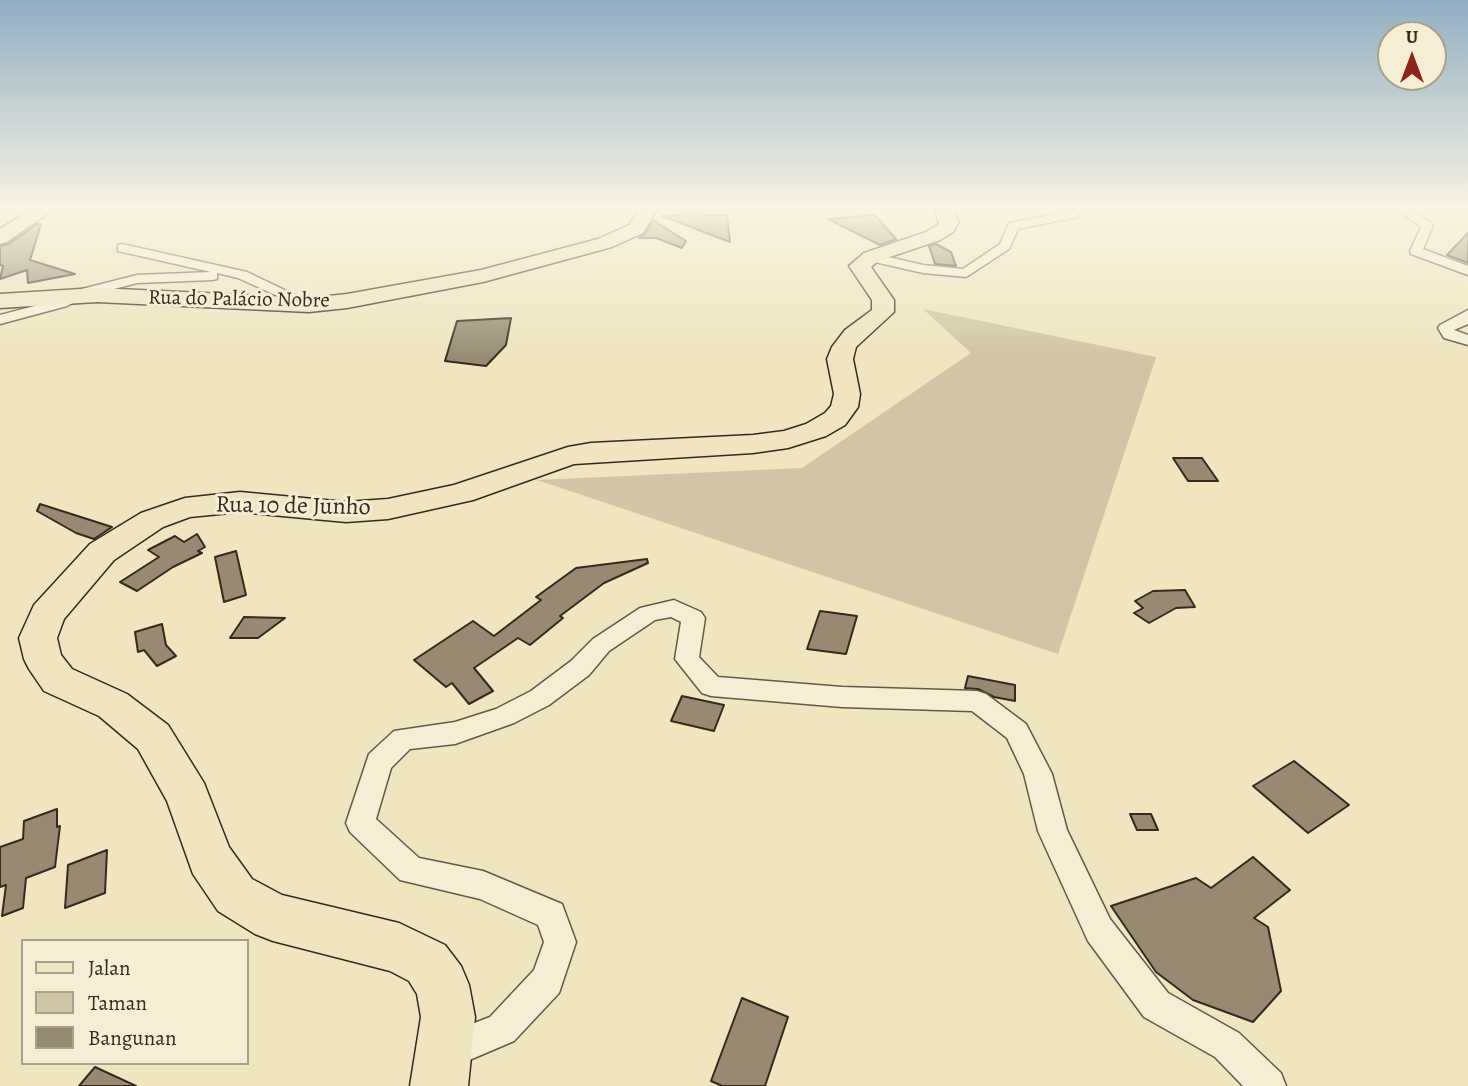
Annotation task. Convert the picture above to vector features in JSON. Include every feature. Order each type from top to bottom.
[{"type":"main road","name":"Rua do Palácio Nobre","points":[[0,301],[74,296],[309,305],[393,294],[483,276],[551,258]]},
{"type":"main road","name":"Rua 10 de Junho","points":[[442,1069],[448,1017],[442,985],[427,964],[399,948],[273,917],[235,895],[210,859],[188,797],[153,737],[113,705],[58,680],[43,659],[38,638],[47,614],[102,552],[152,520],[185,508],[240,502],[346,512],[388,509],[462,493],[568,456],[591,452],[753,444],[788,439],[816,430],[835,419],[844,407],[847,394],[840,359],[844,347],[852,335],[883,312],[883,300],[860,271],[859,266],[870,258]]},
{"type":"street","points":[[165,258],[242,275],[309,305]]},
{"type":"street","points":[[874,258],[935,271],[966,273],[988,258]]},
{"type":"street","points":[[1433,258],[1468,271]]},
{"type":"street","points":[[0,320],[137,279],[242,275]]},
{"type":"street","points":[[1468,314],[1464,320],[1445,328],[1448,335],[1468,340]]},
{"type":"street","points":[[442,1069],[502,1029],[547,981],[560,942],[551,915],[483,885],[411,870],[360,823],[379,762],[403,739],[455,733],[505,716],[540,698],[580,668],[601,645],[648,614],[674,608],[693,618],[687,659],[711,686],[842,696],[977,701],[1017,731],[1038,774],[1053,831],[1099,930],[1156,1005],[1227,1045],[1268,1086]]},
{"type":"green space","points":[[923,309],[1156,357],[1058,654],[537,480],[802,468],[971,353]]},
{"type":"building","points":[[0,258],[31,258],[30,260],[75,274],[28,283],[27,270],[0,279],[3,266],[0,265]]},
{"type":"building","points":[[933,258],[953,258],[956,266],[935,264]]},
{"type":"building","points":[[1454,258],[1468,258],[1468,263]]},
{"type":"building","points":[[511,318],[506,345],[486,366],[445,361],[457,321]]},
{"type":"building","points":[[1173,458],[1202,458],[1218,481],[1188,481]]},
{"type":"building","points":[[40,504],[112,527],[94,539],[76,533],[37,511]]},
{"type":"building","points":[[197,534],[205,547],[198,551],[202,553],[173,567],[137,591],[120,582],[159,557],[148,550],[175,536],[184,542]]},
{"type":"building","points":[[236,551],[246,595],[224,602],[215,557]]},
{"type":"building","points":[[647,559],[648,563],[604,583],[560,616],[563,618],[530,645],[518,638],[474,668],[493,691],[469,704],[452,683],[446,687],[414,660],[473,621],[494,636],[541,600],[536,597],[576,568]]},
{"type":"building","points":[[1185,590],[1195,607],[1176,608],[1149,623],[1134,613],[1143,608],[1135,601],[1153,591]]},
{"type":"building","points":[[820,611],[857,616],[846,654],[807,649]]},
{"type":"building","points":[[244,617],[285,618],[258,638],[230,638]]},
{"type":"building","points":[[162,624],[166,645],[176,656],[157,666],[144,650],[138,652],[135,632]]},
{"type":"building","points":[[968,676],[1015,685],[1015,701],[994,697],[978,689],[965,688]]},
{"type":"building","points":[[682,696],[724,705],[714,731],[671,721]]},
{"type":"building","points":[[1294,761],[1349,805],[1308,833],[1253,786]]},
{"type":"building","points":[[57,809],[57,827],[60,826],[55,867],[26,878],[23,908],[2,916],[6,885],[0,887],[0,847],[23,839],[24,821]]},
{"type":"building","points":[[1130,814],[1151,814],[1158,830],[1137,830]]},
{"type":"building","points":[[107,850],[105,893],[65,908],[68,865]]},
{"type":"building","points":[[1253,857],[1290,890],[1254,918],[1268,927],[1281,991],[1253,1022],[1193,1000],[1156,972],[1111,906],[1196,878],[1211,888]]},
{"type":"building","points":[[742,998],[788,1017],[765,1086],[722,1086],[711,1081]]},
{"type":"building","points":[[95,1067],[136,1086],[79,1086]]}]
